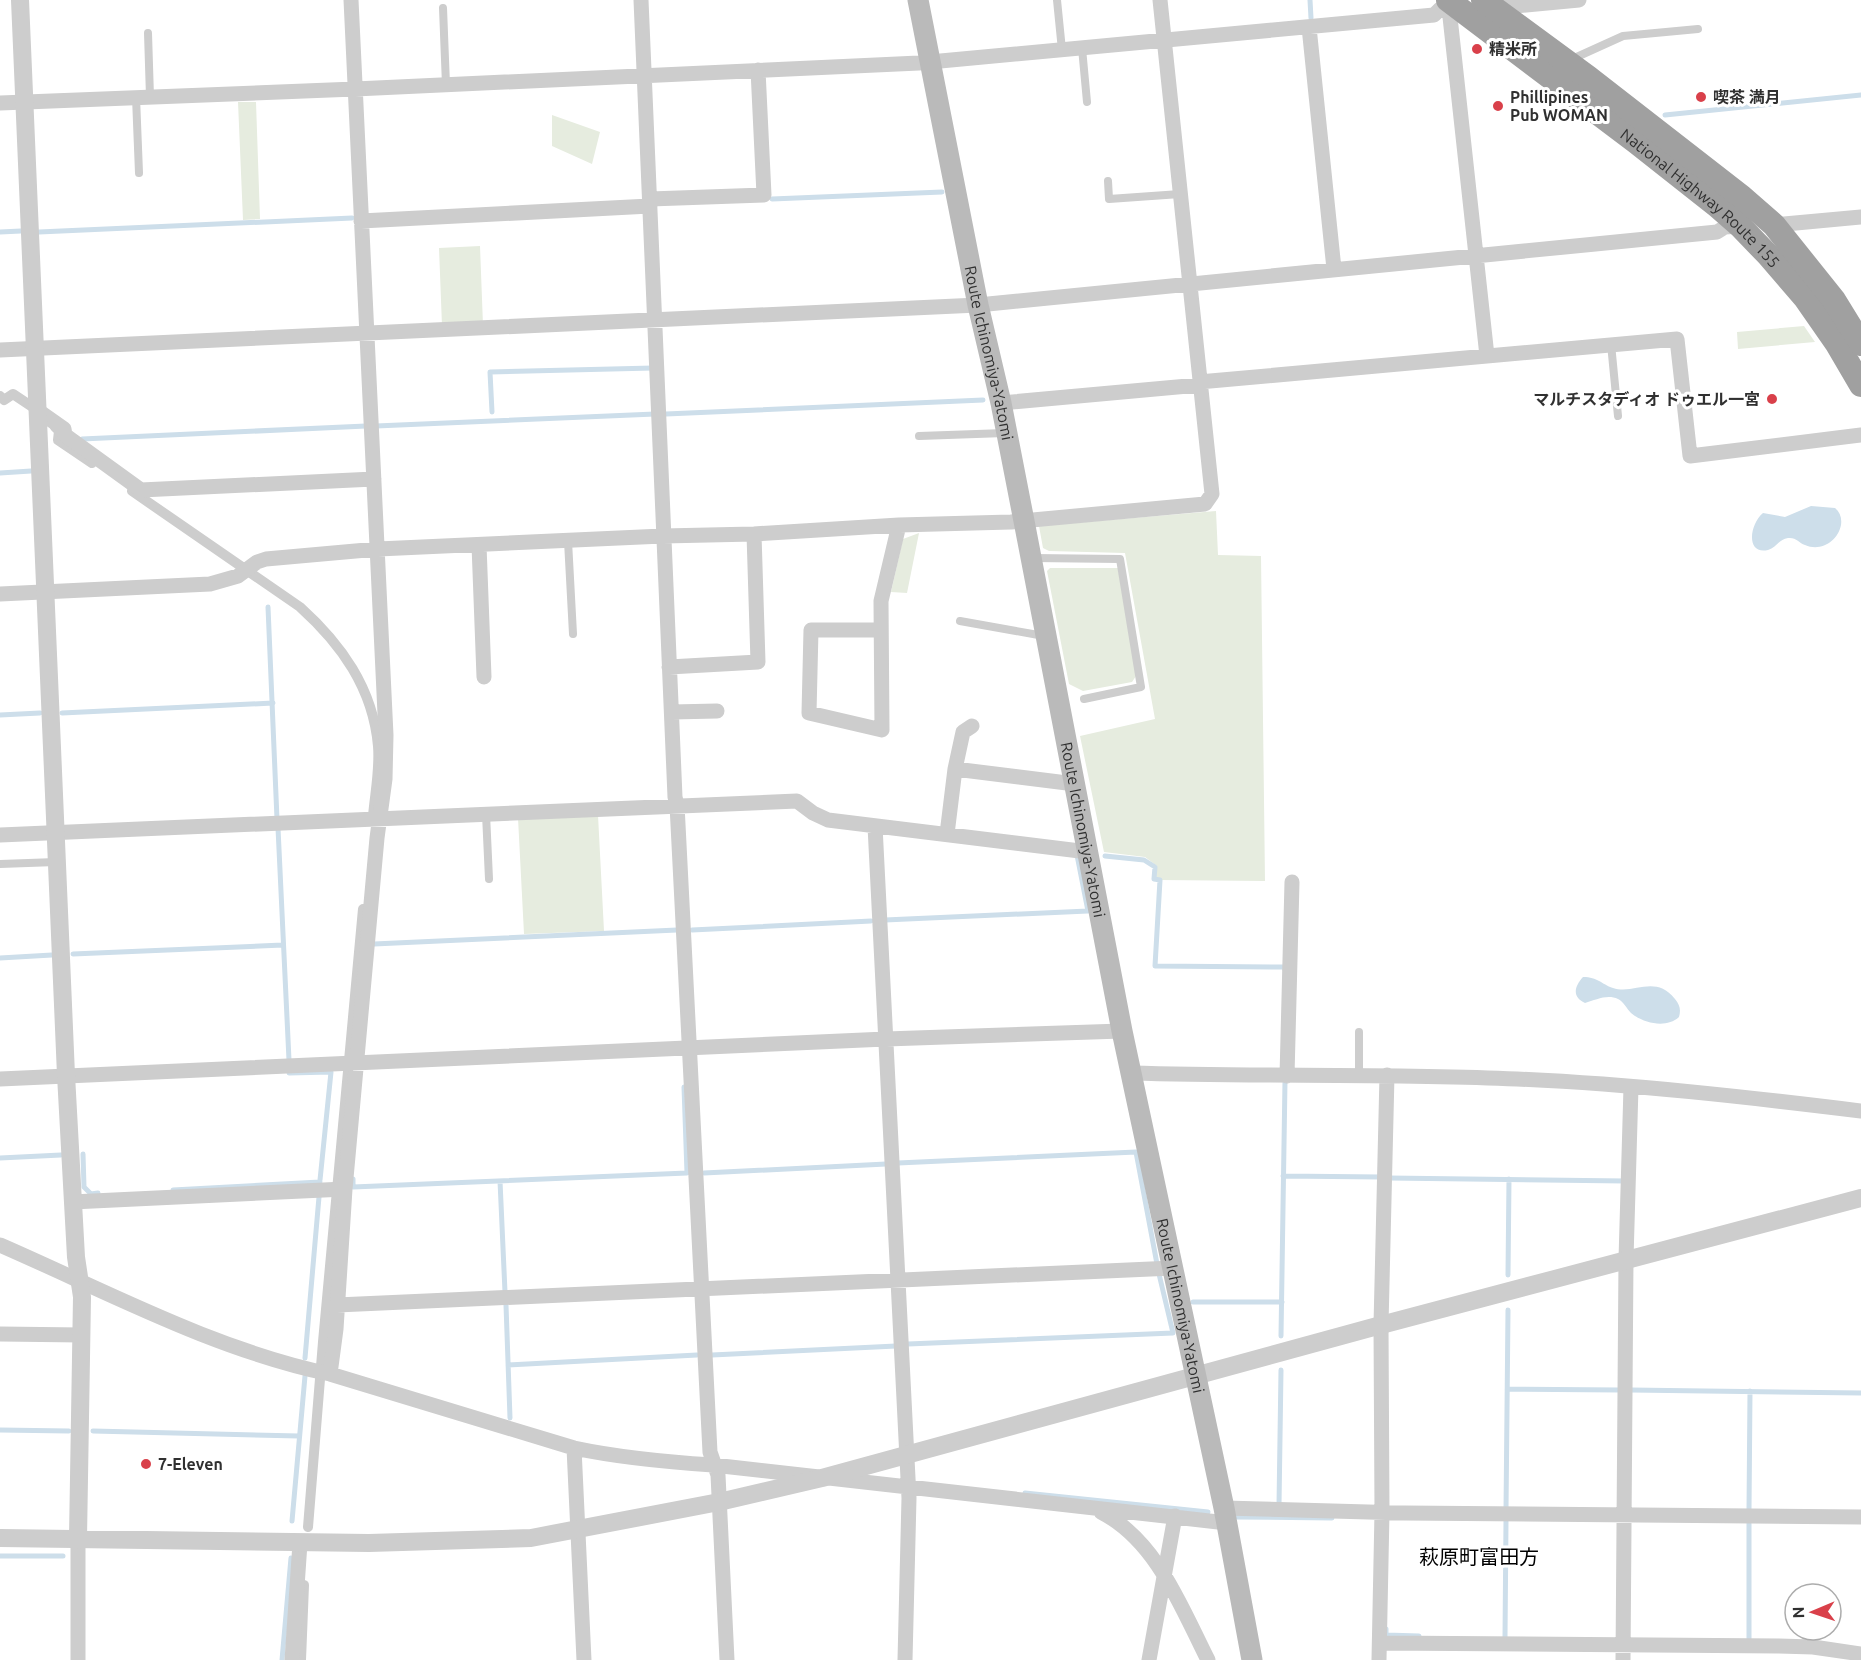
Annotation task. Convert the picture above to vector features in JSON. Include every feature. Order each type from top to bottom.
[{"type":"highway","name":"National Highway Route 155","points":[[1489,4],[1742,197],[1774,225],[1834,300],[1861,344]]},
{"type":"highway","name":"National Highway Route 155","points":[[1452,5],[1636,142],[1740,226],[1793,283],[1837,344],[1861,385]]},
{"type":"main road","name":"Route Ichinomiya-Yatomi","points":[[918,0],[978,305],[1001,404],[1122,1031],[1225,1515],[1252,1660]]},
{"type":"street","points":[[21,0],[41,418],[66,1075],[72,1202],[82,1297],[78,1660]]},
{"type":"street","points":[[351,0],[386,735],[385,779],[376,819]]},
{"type":"street","points":[[641,0],[675,797],[710,1452],[718,1475],[727,1660]]},
{"type":"street","points":[[0,594],[210,584],[238,576],[246,569],[266,559],[378,549],[1024,521],[1205,504],[1212,494],[1160,0]]},
{"type":"street","points":[[0,103],[930,62],[1434,15],[1440,9],[1452,5],[1579,0]]},
{"type":"street","points":[[1452,5],[1487,356]]},
{"type":"street","points":[[1309,27],[1334,269]]},
{"type":"street","points":[[361,221],[764,195],[758,70]]},
{"type":"street","points":[[1774,225],[1861,217]]},
{"type":"street","points":[[0,350],[978,305],[1717,232],[1725,227],[1740,226]]},
{"type":"street","points":[[1001,404],[1199,383],[1677,339],[1690,456],[1861,435]]},
{"type":"street","points":[[0,396],[4,400],[13,394],[59,431],[58,440],[300,607],[339,646],[367,699],[378,745],[376,819],[326,1373]]},
{"type":"street","points":[[41,418],[64,429],[65,435],[141,490],[374,479]]},
{"type":"street","points":[[881,630],[811,630],[809,712],[882,730],[881,602],[899,525]]},
{"type":"street","points":[[669,667],[758,662],[754,534]]},
{"type":"street","points":[[479,545],[484,677]]},
{"type":"street","points":[[672,712],[717,711]]},
{"type":"street","points":[[947,834],[955,769],[963,732],[972,726]]},
{"type":"street","points":[[955,769],[1075,784]]},
{"type":"street","points":[[0,835],[797,801],[821,818],[1088,852]]},
{"type":"street","points":[[875,826],[907,1487],[909,1547],[905,1660]]},
{"type":"street","points":[[1287,1076],[1292,882]]},
{"type":"street","points":[[0,1079],[886,1039],[1122,1031]]},
{"type":"street","points":[[1131,1073],[1387,1075],[1518,1079],[1761,1098],[1861,1111]]},
{"type":"street","points":[[1379,1660],[1382,1512],[1381,1325],[1387,1075]]},
{"type":"street","points":[[1623,1660],[1626,1259],[1631,1087]]},
{"type":"street","points":[[72,1202],[341,1189]]},
{"type":"street","points":[[292,1660],[326,1373],[337,1305],[341,1189]]},
{"type":"street","points":[[0,1538],[369,1543],[531,1538],[719,1502],[822,1478],[905,1453],[1861,1198]]},
{"type":"street","points":[[0,1245],[211,1338],[574,1448],[612,1456],[1175,1516],[1382,1512],[1861,1517]]},
{"type":"street","points":[[337,1305],[898,1282],[1173,1268]]},
{"type":"street","points":[[0,1334],[82,1335]]},
{"type":"street","points":[[574,1448],[584,1660]]},
{"type":"street","points":[[1095,1509],[1118,1521],[1148,1551],[1164,1575],[1208,1660]]},
{"type":"street","points":[[1149,1660],[1175,1516]]},
{"type":"street","points":[[301,1660],[305,1542]]},
{"type":"street","points":[[1380,1642],[1779,1646],[1813,1647],[1861,1654]]},
{"type":"lane","points":[[1057,0],[1062,50]]},
{"type":"lane","points":[[444,8],[446,85]]},
{"type":"lane","points":[[1566,62],[1623,36],[1698,29]]},
{"type":"lane","points":[[139,173],[148,33]]},
{"type":"lane","points":[[1082,48],[1087,102]]},
{"type":"lane","points":[[1108,181],[1109,199],[1180,194]]},
{"type":"lane","points":[[1611,344],[1618,416]]},
{"type":"lane","points":[[918,436],[1006,433]]},
{"type":"lane","points":[[567,541],[573,634]]},
{"type":"lane","points":[[1031,558],[1120,559],[1141,687],[1084,699]]},
{"type":"lane","points":[[960,621],[1046,637]]},
{"type":"lane","points":[[486,814],[489,879]]},
{"type":"lane","points":[[0,864],[57,862]]},
{"type":"lane","points":[[1359,1032],[1359,1076]]},
{"type":"shaded area","points":[[238,102],[256,102],[260,219],[243,220]]},
{"type":"shaded area","points":[[552,115],[600,132],[592,164],[552,146]]},
{"type":"shaded area","points":[[480,246],[483,325],[442,326],[439,248]]},
{"type":"shaded area","points":[[1804,326],[1815,342],[1738,349],[1737,332]]},
{"type":"shaded area","points":[[1216,511],[1218,555],[1261,556],[1265,881],[1160,880],[1156,877],[1157,866],[1145,857],[1104,852],[1080,736],[1155,719],[1125,553],[1049,551],[1043,548],[1039,526]]},
{"type":"shaded area","points":[[919,533],[907,593],[891,592],[903,539]]},
{"type":"shaded area","points":[[1050,568],[1118,568],[1136,676],[1132,682],[1083,691],[1069,684],[1047,571]]},
{"type":"shaded area","points":[[598,815],[604,931],[524,934],[518,818]]},
{"type":"water","points":[[1811,506],[1835,508],[1838,511],[1841,525],[1836,536],[1828,544],[1811,547],[1793,538],[1788,538],[1768,550],[1761,550],[1753,544],[1753,531],[1758,518],[1763,513],[1785,517]]},
{"type":"water","points":[[1583,977],[1592,978],[1613,988],[1629,989],[1652,986],[1660,988],[1677,1001],[1680,1008],[1679,1017],[1668,1023],[1648,1022],[1631,1013],[1622,1001],[1610,997],[1585,1003],[1576,995],[1578,984]]},
{"type":"waterway","points":[[1310,0],[1311,18]]},
{"type":"waterway","points":[[1665,115],[1861,95]]},
{"type":"waterway","points":[[772,199],[942,192]]},
{"type":"waterway","points":[[39,232],[352,218]]},
{"type":"waterway","points":[[0,232],[21,231]]},
{"type":"waterway","points":[[492,412],[490,372],[653,368]]},
{"type":"waterway","points":[[666,414],[983,400]]},
{"type":"waterway","points":[[376,426],[655,414]]},
{"type":"waterway","points":[[82,439],[366,426]]},
{"type":"waterway","points":[[0,473],[31,471]]},
{"type":"waterway","points":[[268,607],[277,819]]},
{"type":"waterway","points":[[62,713],[273,703]]},
{"type":"waterway","points":[[0,715],[40,713]]},
{"type":"waterway","points":[[278,828],[289,1060]]},
{"type":"waterway","points":[[885,920],[1088,911],[1077,855]]},
{"type":"waterway","points":[[1105,856],[1144,860],[1155,867],[1154,879],[1160,880],[1155,966],[1285,967],[1285,970]]},
{"type":"waterway","points":[[692,930],[871,921]]},
{"type":"waterway","points":[[374,944],[677,930]]},
{"type":"waterway","points":[[73,954],[283,945]]},
{"type":"waterway","points":[[0,958],[52,955]]},
{"type":"waterway","points":[[289,1073],[331,1072],[320,1180]]},
{"type":"waterway","points":[[1281,1336],[1285,1081]]},
{"type":"waterway","points":[[353,1179],[353,1187],[687,1173],[684,1087]]},
{"type":"waterway","points":[[898,1163],[1136,1152],[1157,1264]]},
{"type":"waterway","points":[[83,1154],[84,1187],[91,1194],[98,1193]]},
{"type":"waterway","points":[[0,1158],[61,1155]]},
{"type":"waterway","points":[[704,1173],[886,1164]]},
{"type":"waterway","points":[[1283,1176],[1381,1177]]},
{"type":"waterway","points":[[1389,1178],[1625,1181]]},
{"type":"waterway","points":[[1508,1275],[1509,1179]]},
{"type":"waterway","points":[[500,1181],[505,1292]]},
{"type":"waterway","points":[[173,1190],[320,1182]]},
{"type":"waterway","points":[[305,1358],[319,1197]]},
{"type":"waterway","points":[[908,1344],[1173,1333],[1159,1274]]},
{"type":"waterway","points":[[1193,1302],[1282,1302]]},
{"type":"waterway","points":[[506,1305],[510,1418]]},
{"type":"waterway","points":[[1506,1510],[1508,1310]]},
{"type":"waterway","points":[[712,1355],[896,1346]]},
{"type":"waterway","points":[[508,1365],[697,1355]]},
{"type":"waterway","points":[[1279,1505],[1281,1370]]},
{"type":"waterway","points":[[292,1521],[305,1376]]},
{"type":"waterway","points":[[1507,1389],[1619,1390]]},
{"type":"waterway","points":[[1631,1390],[1861,1393]]},
{"type":"waterway","points":[[1749,1510],[1750,1391]]},
{"type":"waterway","points":[[0,1430],[69,1431]]},
{"type":"waterway","points":[[93,1431],[299,1436]]},
{"type":"waterway","points":[[1025,1493],[1208,1512]]},
{"type":"waterway","points":[[1237,1517],[1332,1518]]},
{"type":"waterway","points":[[1505,1638],[1506,1521]]},
{"type":"waterway","points":[[1749,1522],[1749,1642]]},
{"type":"waterway","points":[[0,1556],[63,1556]]},
{"type":"waterway","points":[[282,1660],[291,1558]]},
{"type":"waterway","points":[[1386,1629],[1386,1635],[1419,1636]]},
{"type":"place","name":"精米所","points":[[1477,49]]},
{"type":"place","name":"喫茶 満月","points":[[1701,97]]},
{"type":"place","name":"Phillipines Pub WOMAN","points":[[1498,106]]},
{"type":"place","name":"マルチスタディオ ドゥエル一宮","points":[[1772,399]]},
{"type":"place","name":"7-Eleven","points":[[146,1464]]},
{"type":"district","name":"萩原町富田方","points":[[1479,1557]]}]
